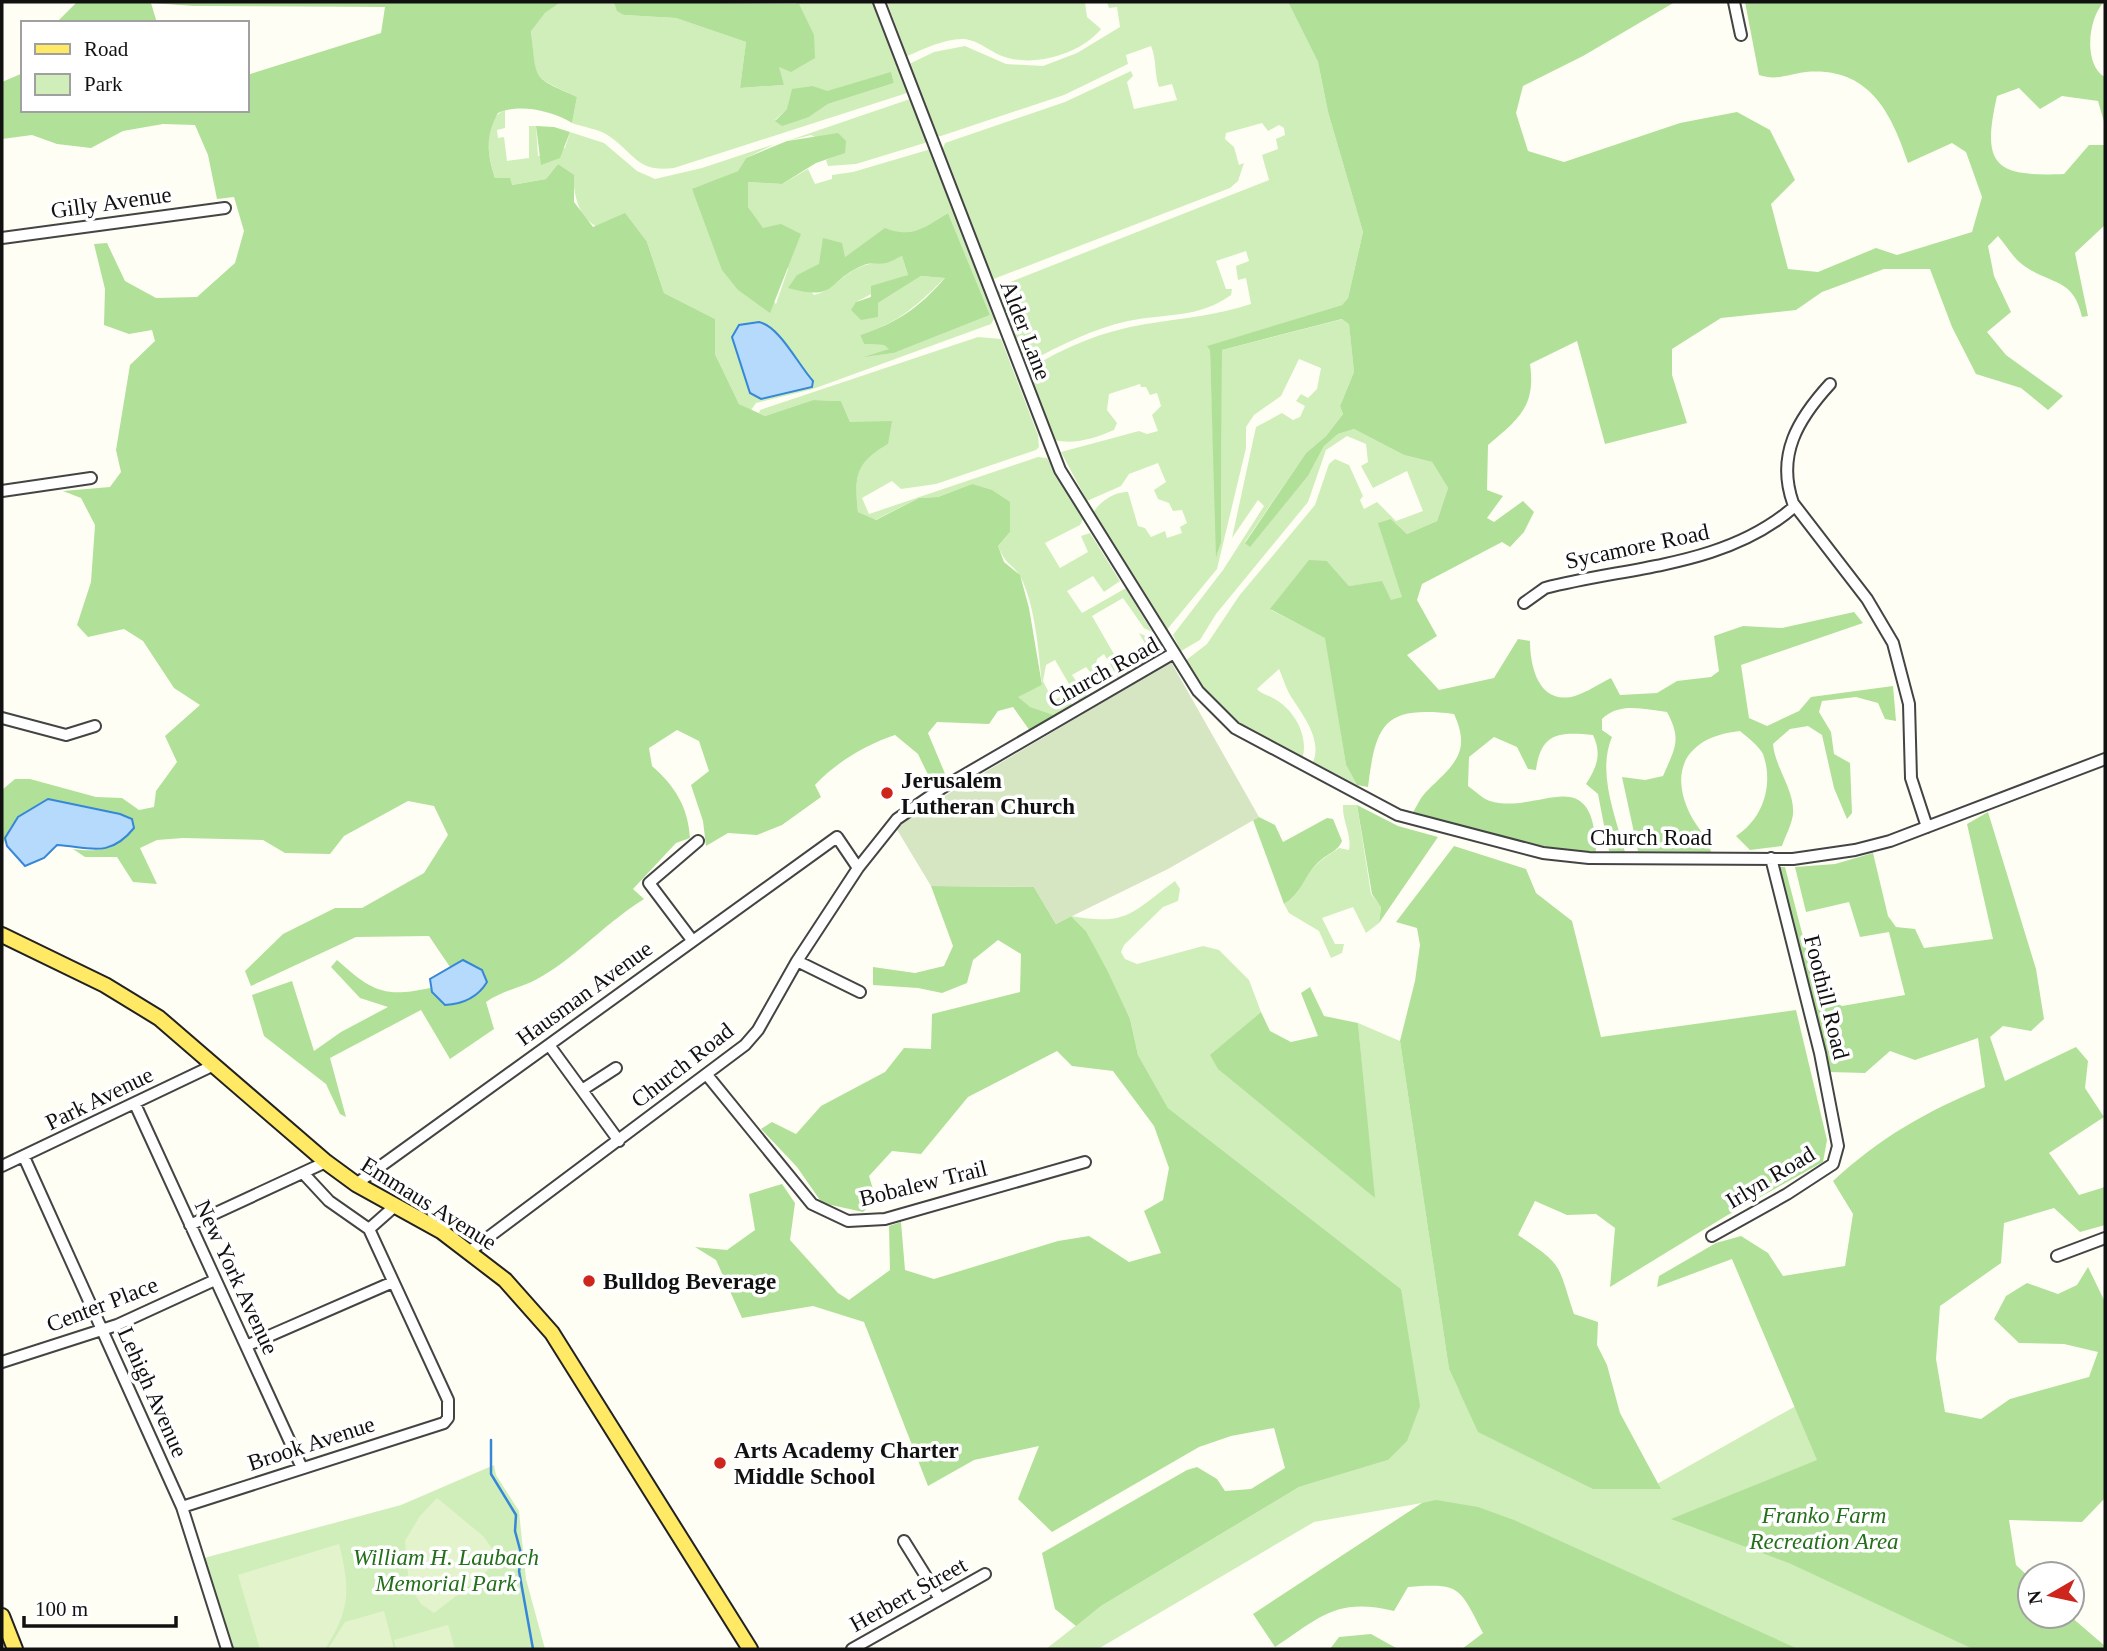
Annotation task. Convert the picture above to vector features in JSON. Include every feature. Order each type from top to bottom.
[{"type":"main road","name":"Emmaus Avenue","points":[[2,935],[130,999],[159,1018],[326,1163],[356,1184],[470,1251],[505,1280],[552,1333],[750,1649]]},
{"type":"main road","points":[[2,1616],[15,1649]]},
{"type":"street","name":"Alder Lane","points":[[879,2],[1060,470],[1174,653]]},
{"type":"street","points":[[1734,2],[1741,35]]},
{"type":"street","name":"Gilly Avenue","points":[[2,238],[225,208]]},
{"type":"street","points":[[1830,384],[1802,419],[1788,450],[1786,477],[1795,506],[1867,599],[1893,643],[1909,704],[1911,778],[1927,827]]},
{"type":"street","points":[[2,491],[91,478]]},
{"type":"street","name":"Sycamore Road","points":[[1524,603],[1545,588],[1713,552],[1753,535],[1795,506]]},
{"type":"street","name":"Church Road","points":[[470,1251],[735,1054],[758,1030],[797,961],[858,868],[890,825],[911,809],[1174,653],[1198,691],[1235,728],[1413,821],[1566,857],[1809,858],[1855,850],[1927,827],[2105,759]]},
{"type":"street","points":[[2,718],[66,735],[95,726]]},
{"type":"street","name":"Hausman Avenue","points":[[356,1184],[837,836],[858,868]]},
{"type":"street","points":[[692,940],[649,883],[698,841]]},
{"type":"street","name":"Foothill Road","points":[[1771,858],[1820,1053],[1838,1146]]},
{"type":"street","points":[[797,961],[860,992]]},
{"type":"street","points":[[549,1045],[619,1141]]},
{"type":"street","name":"Park Avenue","points":[[2,1166],[214,1065]]},
{"type":"street","points":[[582,1090],[616,1068]]},
{"type":"street","name":"Bobalew Trail","points":[[707,1075],[812,1204],[848,1221],[885,1219],[1084,1162]]},
{"type":"street","name":"New York Avenue","points":[[135,1104],[302,1468]]},
{"type":"street","name":"Irlyn Road","points":[[1712,1236],[1787,1194],[1833,1164],[1838,1146]]},
{"type":"street","name":"Lehigh Avenue","points":[[24,1157],[181,1507],[227,1649]]},
{"type":"street","points":[[190,1225],[326,1163]]},
{"type":"street","points":[[246,1346],[393,1282],[369,1229],[329,1201],[303,1173]]},
{"type":"street","points":[[369,1229],[395,1206]]},
{"type":"street","points":[[2057,1256],[2105,1238]]},
{"type":"street","name":"Center Place","points":[[2,1362],[102,1330],[215,1280]]},
{"type":"street","name":"Brook Avenue","points":[[181,1507],[444,1423],[450,1416],[448,1400],[393,1282]]},
{"type":"street","points":[[904,1541],[940,1599]]},
{"type":"street","name":"Herbert Street","points":[[852,1649],[985,1574]]},
{"type":"green space","points":[[77,2],[561,2],[545,13],[531,31],[534,60],[539,75],[551,85],[577,97],[572,123],[536,110],[516,109],[498,113],[489,137],[490,161],[495,178],[510,178],[512,185],[546,179],[558,164],[574,175],[574,202],[593,227],[625,213],[647,242],[664,293],[715,319],[715,354],[739,404],[765,416],[813,400],[841,401],[850,422],[892,421],[888,444],[869,457],[857,479],[858,512],[876,520],[919,498],[938,497],[972,484],[992,490],[1010,502],[1010,532],[998,546],[1004,562],[1020,575],[1029,608],[1042,685],[1018,697],[1030,707],[1057,716],[1030,731],[1013,707],[998,711],[989,724],[937,722],[928,733],[946,776],[932,783],[918,754],[895,735],[884,739],[852,755],[832,769],[815,785],[821,797],[782,825],[757,835],[728,833],[706,846],[703,821],[691,785],[709,771],[699,741],[677,730],[649,748],[652,766],[679,798],[690,838],[676,843],[633,889],[644,899],[557,967],[486,1002],[494,1029],[450,1059],[421,1010],[330,1058],[346,1117],[340,1114],[326,1084],[264,1036],[252,995],[292,981],[314,1051],[341,1032],[388,1007],[360,998],[331,967],[337,960],[360,979],[379,989],[401,992],[430,988],[442,1001],[463,960],[450,967],[429,936],[356,937],[251,986],[245,971],[283,934],[335,908],[362,908],[424,873],[448,835],[434,806],[408,801],[344,836],[330,854],[285,853],[263,840],[157,840],[140,848],[157,884],[133,882],[117,857],[85,857],[73,849],[102,849],[117,843],[129,829],[132,819],[120,814],[48,799],[10,828],[2,847],[2,790],[15,779],[30,779],[96,797],[122,798],[139,810],[154,807],[156,791],[177,762],[165,736],[200,705],[174,688],[143,641],[124,629],[88,637],[77,625],[91,582],[95,525],[81,498],[63,491],[110,487],[121,472],[116,450],[130,365],[155,341],[152,330],[129,334],[104,325],[105,289],[94,244],[107,243],[125,281],[156,298],[197,297],[235,263],[244,231],[234,197],[217,199],[208,155],[195,125],[163,124],[123,131],[91,148],[57,144],[32,135],[2,139],[2,82],[21,74],[21,112],[248,112],[248,75],[381,33],[385,7],[194,6],[151,3],[156,21],[59,20]]},
{"type":"green space","points":[[561,2],[614,2],[624,15],[676,18],[746,42],[740,88],[784,85],[778,67],[799,4],[789,2],[874,2],[907,93],[674,168],[652,168],[638,161],[605,134],[572,123],[577,97],[551,85],[539,75],[536,68],[531,30],[545,13]],"holes":[[[891,73],[894,83],[828,104],[809,117],[775,120],[813,86],[826,92]]]},
{"type":"green space","points":[[614,2],[799,4],[814,35],[815,58],[791,72],[779,67],[784,85],[740,88],[746,42],[676,18],[624,15],[617,11]]},
{"type":"green space","points":[[887,2],[1085,2],[1087,17],[1101,29],[1082,45],[1043,59],[1017,60],[1005,57],[965,39],[942,42],[907,56]]},
{"type":"green space","points":[[1107,2],[1288,2],[1318,62],[1328,112],[1363,232],[1348,298],[1342,305],[1208,346],[1217,554],[1221,543],[1222,350],[1343,319],[1349,323],[1354,372],[1340,406],[1343,414],[1326,436],[1306,453],[1245,542],[1250,546],[1308,476],[1324,446],[1338,434],[1354,429],[1404,455],[1432,462],[1448,488],[1437,521],[1407,534],[1391,519],[1402,597],[1391,601],[1382,582],[1349,586],[1327,561],[1271,610],[1326,638],[1346,765],[1357,785],[1313,762],[1313,735],[1279,669],[1257,689],[1279,702],[1293,715],[1304,741],[1302,759],[1251,731],[1216,707],[1191,677],[1185,661],[1207,644],[1239,596],[1315,505],[1329,464],[1335,459],[1349,465],[1363,496],[1360,500],[1364,509],[1377,502],[1396,521],[1423,511],[1407,471],[1373,488],[1361,466],[1368,462],[1366,444],[1347,436],[1326,450],[1308,502],[1216,614],[1200,640],[1181,651],[1173,635],[1223,570],[1264,506],[1258,500],[1232,538],[1256,427],[1282,413],[1293,420],[1300,417],[1305,406],[1296,401],[1301,394],[1308,398],[1317,389],[1321,368],[1299,359],[1281,396],[1254,415],[1246,427],[1246,448],[1217,569],[1165,632],[1093,513],[1108,498],[1128,492],[1138,526],[1145,528],[1151,537],[1165,531],[1167,538],[1182,533],[1180,527],[1187,523],[1182,510],[1173,511],[1169,503],[1158,499],[1154,490],[1166,482],[1158,463],[1129,474],[1121,486],[1087,501],[1061,452],[1139,431],[1147,434],[1158,431],[1152,415],[1161,406],[1157,393],[1150,395],[1146,387],[1141,387],[1140,384],[1109,394],[1107,410],[1117,423],[1114,430],[1085,440],[1054,440],[1026,371],[1069,347],[1114,331],[1251,304],[1246,278],[1238,280],[1236,266],[1249,261],[1246,251],[1216,261],[1226,289],[1232,289],[1231,295],[1218,303],[1194,312],[1128,321],[1102,328],[1023,363],[997,292],[1000,286],[1269,180],[1262,155],[1278,149],[1276,139],[1285,135],[1284,128],[1279,125],[1268,131],[1262,123],[1226,133],[1225,139],[1234,147],[1239,165],[1244,163],[1238,181],[1230,188],[991,280],[942,151],[945,143],[1065,102],[1131,71],[1133,76],[1127,82],[1134,109],[1177,100],[1172,84],[1159,87],[1151,46],[1126,55],[1128,64],[1064,95],[937,136],[909,64],[934,52],[965,46],[1006,64],[1043,66],[1077,53],[1120,27],[1117,7],[1109,8]]},
{"type":"green space","points":[[1288,2],[1675,2],[1583,56],[1523,86],[1516,113],[1528,151],[1564,162],[1680,123],[1737,112],[1770,130],[1795,180],[1771,204],[1788,269],[1818,272],[1876,248],[1897,255],[1972,232],[1982,197],[1966,152],[1952,143],[1908,163],[1885,110],[1861,85],[1828,72],[1806,72],[1777,77],[1759,75],[1745,2],[2104,2],[2094,19],[2090,41],[2093,62],[2105,77],[2105,125],[2098,101],[2062,96],[2040,109],[2019,88],[1997,96],[1992,120],[1993,152],[1999,162],[2008,169],[2022,173],[2064,174],[2089,145],[2105,145],[2105,225],[2075,253],[2088,316],[2082,317],[2078,304],[2067,289],[2023,265],[1998,236],[1988,246],[1994,276],[2011,312],[1987,332],[2006,355],[2063,396],[2048,410],[2021,388],[1976,374],[1952,327],[1930,269],[1884,269],[1822,292],[1796,310],[1721,318],[1672,349],[1672,375],[1687,423],[1605,444],[1577,341],[1530,364],[1528,401],[1516,419],[1488,445],[1487,490],[1503,496],[1487,518],[1494,522],[1523,501],[1534,512],[1524,532],[1510,547],[1502,542],[1422,584],[1417,600],[1437,636],[1407,655],[1439,690],[1494,678],[1518,639],[1530,641],[1532,662],[1539,682],[1553,695],[1563,698],[1575,696],[1611,678],[1620,695],[1657,693],[1677,681],[1711,677],[1719,671],[1714,636],[1743,626],[1782,628],[1854,612],[1863,623],[1741,665],[1749,718],[1767,726],[1799,711],[1811,697],[1893,686],[1896,721],[1885,719],[1878,703],[1856,697],[1822,701],[1819,712],[1831,732],[1834,754],[1850,763],[1852,813],[1847,819],[1834,788],[1822,735],[1808,726],[1790,729],[1773,744],[1777,762],[1791,796],[1791,822],[1782,846],[1750,850],[1736,836],[1759,811],[1764,800],[1767,777],[1763,754],[1740,731],[1708,739],[1688,756],[1683,768],[1681,781],[1684,797],[1690,814],[1711,852],[1638,851],[1622,777],[1645,780],[1663,776],[1675,744],[1672,722],[1667,712],[1641,708],[1616,710],[1602,719],[1602,730],[1612,737],[1606,765],[1607,779],[1625,852],[1609,851],[1598,794],[1586,784],[1597,760],[1593,735],[1571,734],[1554,737],[1542,748],[1536,770],[1528,769],[1517,747],[1494,737],[1469,757],[1468,786],[1487,800],[1508,804],[1560,796],[1574,798],[1585,806],[1593,823],[1596,852],[1554,849],[1412,814],[1423,795],[1457,757],[1461,739],[1454,714],[1413,713],[1399,716],[1388,723],[1375,747],[1368,787],[1357,785],[1346,765],[1325,638],[1270,609],[1309,560],[1327,561],[1349,586],[1382,581],[1391,600],[1402,597],[1378,523],[1391,519],[1407,534],[1437,521],[1448,488],[1432,462],[1404,455],[1354,429],[1338,434],[1324,446],[1308,476],[1250,547],[1245,543],[1306,453],[1326,436],[1343,414],[1340,406],[1354,372],[1349,324],[1342,319],[1222,350],[1221,543],[1216,557],[1210,350],[1207,346],[1342,305],[1348,298],[1363,232],[1328,112],[1318,62]]},
{"type":"green space","points":[[891,72],[894,83],[828,104],[809,117],[782,126],[775,121],[787,109],[792,89],[813,86],[827,91]]},
{"type":"green space","points":[[910,99],[928,142],[856,164],[828,166],[826,160],[845,152],[811,135],[787,141]]},
{"type":"green space","points":[[505,110],[505,128],[497,130],[498,138],[504,137],[507,161],[529,158],[529,126],[536,126],[538,156],[565,148],[570,132],[604,143],[637,171],[655,179],[702,168],[775,144],[746,158],[738,171],[692,190],[776,304],[788,269],[748,207],[748,182],[782,184],[808,169],[815,184],[832,179],[832,175],[853,172],[931,149],[994,319],[991,324],[813,389],[756,403],[751,410],[739,404],[715,354],[715,319],[664,293],[647,242],[594,225],[579,207],[573,175],[558,164],[546,179],[512,185],[495,178],[488,141],[492,122]],"holes":[[[948,213],[990,315],[894,353],[870,356],[890,349],[884,345],[864,344],[860,335],[886,325],[907,312],[945,278],[921,276],[878,303],[856,302],[908,275],[902,256],[858,268],[814,295],[797,275],[845,257],[885,229],[911,232]]]},
{"type":"green space","points":[[536,126],[554,127],[570,132],[560,158],[541,165]]},
{"type":"green space","points":[[838,133],[846,141],[845,153],[816,163],[782,184],[748,182],[748,207],[763,228],[781,224],[801,234],[770,313],[738,290],[722,270],[692,189],[738,171],[746,158],[787,141]]},
{"type":"green space","points":[[948,213],[990,315],[894,353],[864,357],[889,349],[884,345],[864,344],[860,335],[907,313],[945,278],[921,276],[878,303],[878,317],[861,320],[851,310],[856,302],[871,297],[871,286],[908,275],[902,256],[886,263],[864,265],[824,291],[804,292],[788,288],[797,275],[819,264],[823,238],[842,243],[845,257],[885,228],[911,232]]},
{"type":"green space","points":[[978,337],[1001,339],[1038,435],[1039,447],[936,484],[901,489],[892,481],[862,498],[869,514],[1038,457],[1047,458],[1083,519],[1080,525],[1045,543],[1060,568],[1088,552],[1081,536],[1090,533],[1120,581],[1104,592],[1093,576],[1067,591],[1082,613],[1126,588],[1152,632],[1144,628],[1123,598],[1092,616],[1118,661],[1146,645],[1139,633],[1159,642],[1161,653],[1118,678],[1104,654],[1097,659],[1095,670],[1090,672],[1086,667],[1072,675],[1088,698],[1080,703],[1055,660],[1046,665],[1043,681],[1053,701],[1065,694],[1073,706],[1057,716],[1029,707],[1017,697],[1042,685],[1033,614],[1020,576],[998,546],[1010,532],[972,484],[938,497],[919,498],[875,520],[858,512],[857,479],[869,457],[888,444],[850,422],[841,401],[813,400],[765,416],[759,413],[760,410]]},
{"type":"green space","points":[[1171,662],[1259,817],[1168,869],[1056,924],[1034,887],[931,886],[896,828],[899,823]]},
{"type":"green space","points":[[1343,805],[1357,805],[1371,894],[1381,906],[1379,923],[1366,933],[1353,907],[1322,918],[1335,944],[1344,944],[1342,953],[1331,958],[1319,931],[1289,913],[1284,904],[1296,894],[1308,874],[1319,863],[1339,848],[1349,850]]},
{"type":"green space","points":[[1357,805],[1398,826],[1438,837],[1379,923],[1381,907],[1372,894]]},
{"type":"green space","points":[[1988,812],[2036,969],[2044,1019],[2031,1031],[2003,1026],[1990,1037],[2005,1081],[2076,1047],[2088,1061],[2085,1088],[2104,1117],[2049,1153],[2079,1195],[2105,1187],[2105,1225],[2080,1232],[2054,1208],[2004,1223],[2001,1263],[1940,1306],[1936,1359],[1945,1412],[1981,1419],[2010,1399],[2089,1377],[2098,1352],[2064,1344],[2019,1343],[1994,1319],[2006,1296],[2027,1283],[2058,1294],[2077,1285],[2088,1267],[2105,1302],[2105,1498],[2082,1522],[2009,1520],[2016,1565],[2016,1630],[2086,1630],[2105,1646],[2105,1649],[1973,1649],[1789,1563],[1671,1519],[1817,1460],[1732,1259],[1657,1287],[1659,1276],[1716,1243],[1741,1236],[1768,1253],[1783,1276],[1845,1266],[1853,1214],[1833,1181],[1904,1127],[1985,1087],[1978,1038],[1915,1060],[1890,1051],[1865,1073],[1829,1072],[1778,867],[1785,867],[1808,956],[1825,997],[1842,1006],[1905,995],[1889,932],[1860,937],[1849,902],[1806,912],[1795,867],[1835,864],[1873,853],[1888,916],[1896,927],[1915,929],[1924,948],[1993,939],[1967,824]]},
{"type":"green space","points":[[1259,817],[1275,825],[1283,842],[1327,818],[1333,819],[1342,841],[1336,850],[1315,865],[1295,894],[1284,904],[1253,820]]},
{"type":"green space","points":[[1454,846],[1526,869],[1536,893],[1572,921],[1601,1037],[1796,1010],[1827,1140],[1823,1162],[1726,1216],[1610,1287],[1615,1228],[1596,1214],[1567,1215],[1535,1201],[1518,1235],[1544,1253],[1557,1267],[1574,1314],[1598,1322],[1597,1345],[1607,1365],[1620,1413],[1661,1489],[1593,1489],[1478,1432],[1449,1369],[1400,1041],[1415,981],[1420,945],[1417,928],[1396,922]]},
{"type":"green space","name":"Franko Farm Recreation Area","points":[[1175,881],[1180,889],[1178,901],[1163,907],[1124,945],[1121,952],[1125,959],[1137,964],[1203,946],[1219,950],[1249,980],[1261,1012],[1211,1055],[1374,1197],[1358,1023],[1400,1041],[1449,1369],[1459,1391],[1655,1485],[1858,1371],[2016,1596],[2016,1630],[2045,1630],[2065,1649],[1515,1649],[1422,1503],[1314,1522],[1098,1649],[1046,1649],[1101,1606],[1299,1487],[1388,1460],[1401,1289],[1168,1108],[1138,1055],[1130,1019],[1086,931],[1071,916],[1090,919],[1117,918],[1138,909]]},
{"type":"green space","points":[[931,886],[1034,887],[1056,924],[1071,916],[1086,931],[1108,972],[1130,1019],[1138,1055],[1168,1108],[1401,1289],[1420,1406],[1407,1441],[1388,1460],[1299,1487],[1101,1606],[1076,1626],[1055,1609],[1042,1553],[1187,1470],[1197,1467],[1217,1479],[1225,1491],[1251,1489],[1285,1468],[1274,1428],[1231,1436],[1199,1447],[1052,1532],[1018,1499],[1039,1446],[974,1460],[928,1486],[864,1322],[813,1306],[742,1318],[716,1260],[695,1247],[727,1250],[755,1230],[749,1194],[782,1184],[795,1203],[790,1240],[838,1293],[849,1300],[890,1270],[889,1226],[901,1222],[905,1270],[934,1279],[1058,1241],[1089,1236],[1129,1262],[1161,1253],[1144,1211],[1163,1200],[1169,1168],[1154,1126],[1113,1071],[1072,1066],[1057,1051],[968,1097],[921,1154],[892,1151],[869,1176],[876,1199],[863,1212],[822,1203],[797,1167],[761,1129],[772,1122],[796,1134],[821,1106],[885,1072],[904,1048],[931,1049],[932,1014],[1020,992],[1021,954],[998,940],[973,960],[967,983],[942,993],[918,988],[873,985],[873,967],[915,973],[944,966],[953,946]]},
{"type":"green space","points":[[1310,987],[1324,1016],[1358,1023],[1375,1198],[1218,1069],[1210,1055],[1261,1012],[1270,1031],[1291,1042],[1318,1036],[1301,993]]},
{"type":"green space","name":"William H. Laubach Memorial Park","points":[[494,1465],[496,1475],[519,1511],[526,1579],[545,1649],[232,1649],[204,1558],[401,1505]]},
{"type":"green space","points":[[437,1498],[483,1536],[499,1558],[482,1576],[434,1613],[421,1604],[409,1585],[405,1541],[420,1516]]},
{"type":"green space","points":[[1436,1500],[1478,1507],[1514,1520],[1798,1649],[1462,1649],[1483,1633],[1463,1597],[1456,1591],[1439,1586],[1408,1587],[1394,1611],[1358,1606],[1330,1612],[1275,1647],[1253,1614],[1422,1503]]},
{"type":"green space","points":[[339,1544],[345,1573],[346,1598],[340,1622],[325,1649],[260,1649],[238,1575]]},
{"type":"green space","points":[[384,1611],[394,1649],[328,1649],[345,1622]]},
{"type":"green space","points":[[448,1625],[455,1649],[396,1649],[394,1640]]},
{"type":"green space","points":[[1371,1634],[1398,1649],[1330,1649],[1339,1637]]},
{"type":"water","points":[[759,322],[767,325],[781,338],[813,381],[812,387],[761,399],[750,393],[732,337],[739,325]]},
{"type":"water","points":[[48,799],[120,814],[132,819],[134,828],[125,838],[107,848],[57,845],[44,858],[25,866],[7,846],[5,838],[18,817]]},
{"type":"water","points":[[463,960],[482,970],[487,982],[469,999],[445,1005],[432,992],[430,979]]},
{"type":"waterway","points":[[491,1440],[491,1474],[516,1515],[515,1531],[522,1557],[519,1571],[533,1649]]},
{"type":"place","name":"Jerusalem Lutheran Church","points":[[887,793]]},
{"type":"place","name":"Bulldog Beverage","points":[[589,1281]]},
{"type":"place","name":"Arts Academy Charter Middle School","points":[[720,1463]]}]
